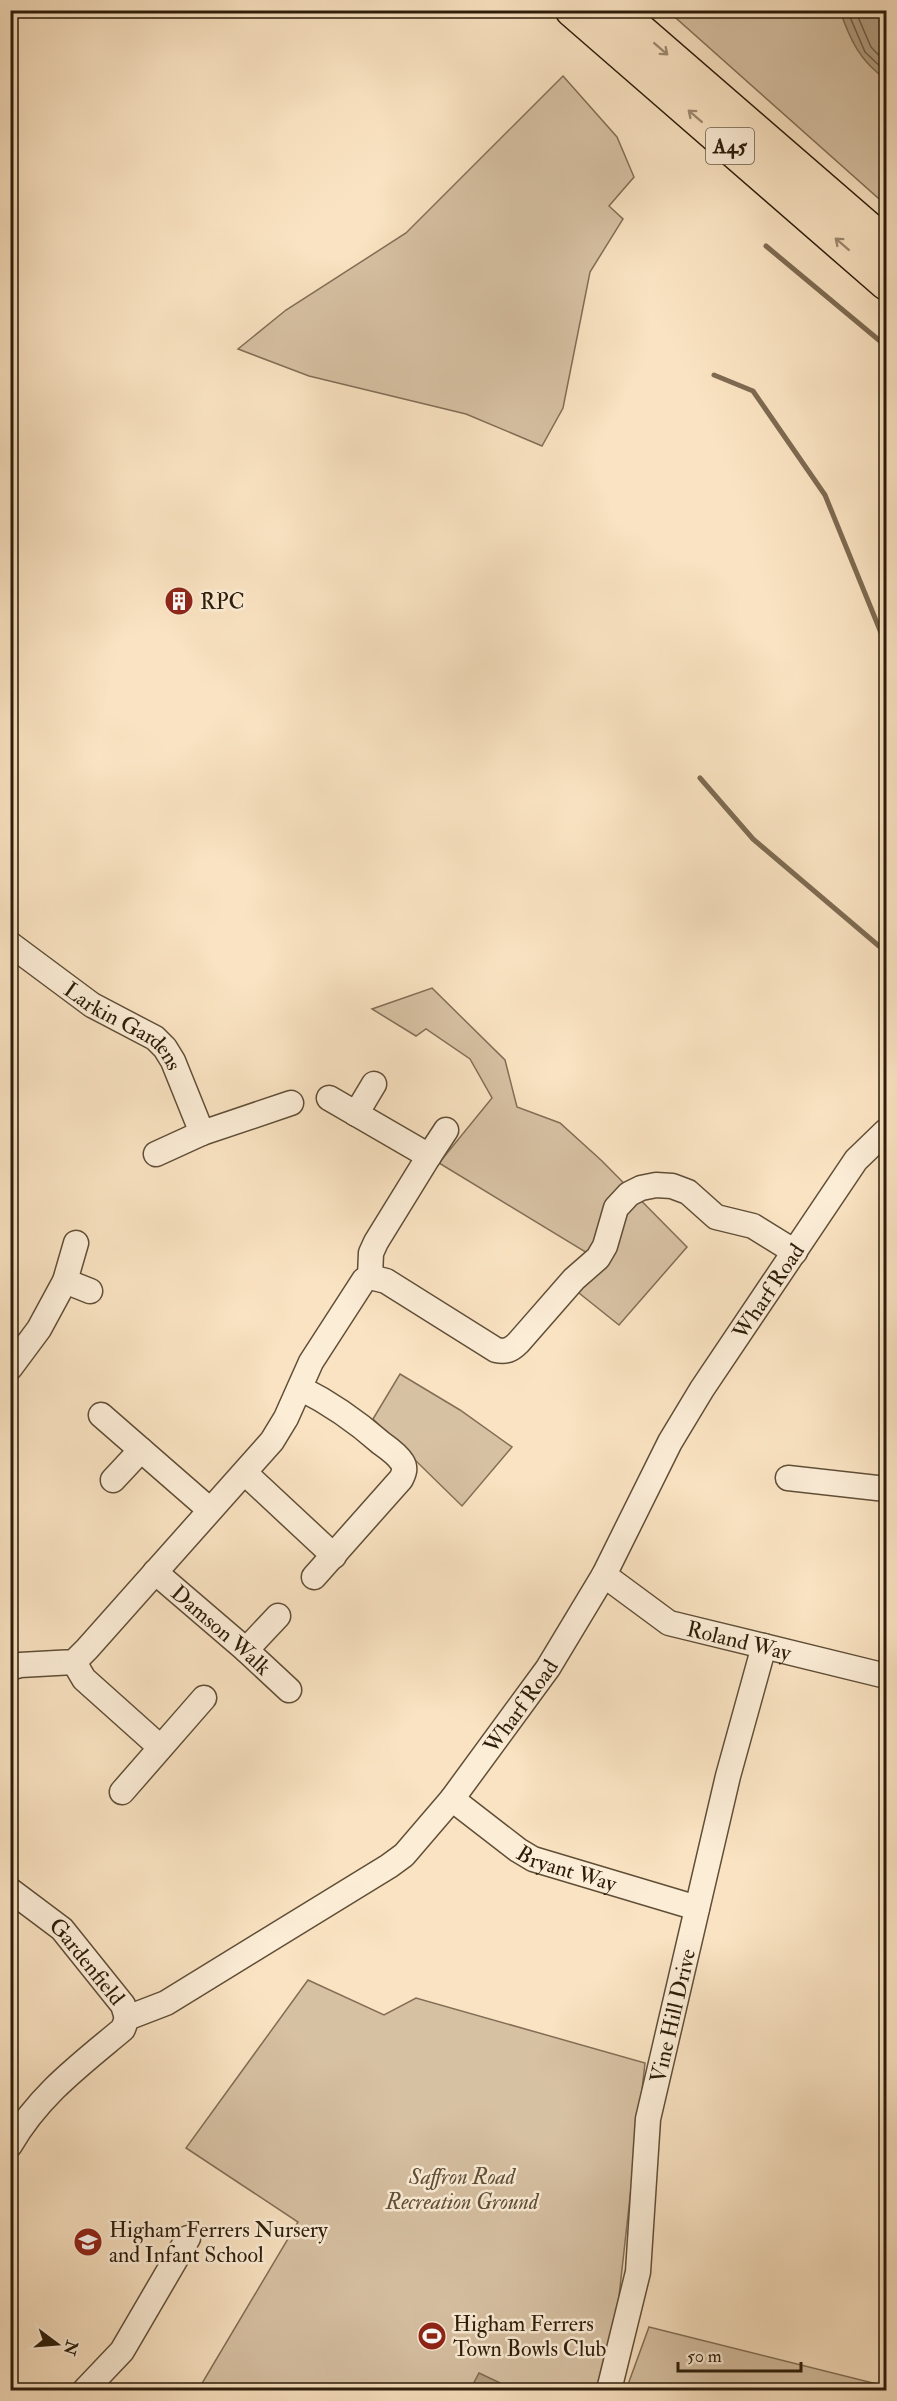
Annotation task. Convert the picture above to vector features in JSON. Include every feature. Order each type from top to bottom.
[{"type":"highway","name":"A45","points":[[572,10],[886,283]]},
{"type":"highway","name":"A45","points":[[616,10],[886,244]]},
{"type":"street","name":"Larkin Gardens","points":[[10,944],[92,1005],[147,1034],[165,1048],[173,1061],[201,1133]]},
{"type":"street","points":[[356,1114],[374,1084]]},
{"type":"street","points":[[329,1098],[429,1156]]},
{"type":"street","points":[[156,1154],[201,1133],[291,1103]]},
{"type":"street","points":[[370,1277],[371,1253],[376,1242],[446,1130]]},
{"type":"street","name":"Wharf Road","points":[[127,2018],[166,2003],[389,1866],[404,1855],[452,1799],[548,1668],[604,1575],[670,1442],[702,1389],[856,1160],[886,1131]]},
{"type":"street","points":[[10,1668],[20,1665],[74,1662],[272,1441],[286,1418],[311,1362],[364,1280],[370,1277],[386,1281],[496,1350],[504,1351],[518,1343],[574,1279],[598,1258],[605,1246],[616,1208],[629,1194],[641,1188],[656,1185],[672,1186],[688,1192],[716,1217],[753,1226],[795,1252]]},
{"type":"street","points":[[10,1368],[39,1329],[65,1281],[76,1243]]},
{"type":"street","points":[[65,1281],[90,1291]]},
{"type":"street","points":[[300,1388],[329,1402],[357,1422],[404,1464],[401,1479],[314,1577]]},
{"type":"street","points":[[101,1414],[210,1510]]},
{"type":"street","points":[[113,1480],[141,1450]]},
{"type":"street","points":[[245,1473],[334,1556]]},
{"type":"street","points":[[788,1478],[886,1489]]},
{"type":"street","name":"Damson Walk","points":[[154,1572],[246,1650],[289,1690]]},
{"type":"street","name":"Roland Way","points":[[604,1575],[669,1623],[886,1676]]},
{"type":"street","points":[[246,1650],[278,1616]]},
{"type":"street","name":"Vine Hill Drive","points":[[609,2391],[638,2272],[648,2120],[728,1776],[764,1646]]},
{"type":"street","points":[[74,1662],[84,1679],[160,1747]]},
{"type":"street","points":[[122,1792],[204,1698]]},
{"type":"street","name":"Bryant Way","points":[[452,1799],[533,1859],[697,1908]]},
{"type":"street","name":"Gardenfield","points":[[10,1890],[62,1929],[123,2005],[127,2018]]},
{"type":"street","points":[[10,2145],[26,2119],[57,2085],[123,2029],[127,2018]]},
{"type":"street","points":[[85,2391],[122,2351],[188,2238]]},
{"type":"green space","points":[[668,11],[886,11],[886,205]]},
{"type":"green space","points":[[563,76],[617,137],[634,177],[609,206],[623,219],[590,272],[563,408],[542,446],[466,414],[309,376],[238,349],[286,310],[406,233]]},
{"type":"green space","points":[[432,988],[505,1060],[517,1107],[560,1123],[602,1161],[687,1247],[619,1325],[579,1293],[589,1254],[439,1163],[492,1098],[470,1059],[426,1029],[416,1036],[372,1009]]},
{"type":"green space","points":[[400,1374],[460,1410],[512,1447],[462,1506],[373,1419]]},
{"type":"green space","name":"Saffron Road Recreation Ground","points":[[308,1980],[384,2015],[416,1998],[645,2063],[612,2359],[599,2390],[198,2390],[298,2222],[186,2148]]},
{"type":"green space","points":[[649,2327],[877,2384],[875,2390],[626,2390]]},
{"type":"water","points":[[840,11],[882,11],[886,20],[886,79],[869,65],[857,49]]},
{"type":"water","points":[[479,2373],[515,2390],[470,2390]]},
{"type":"waterway","points":[[766,246],[886,346]]},
{"type":"waterway","points":[[714,375],[753,391],[825,495],[886,645]]},
{"type":"waterway","points":[[700,778],[753,839],[886,952]]},
{"type":"place","name":"RPC","points":[[179,601]]},
{"type":"place","name":"Higham Ferrers Nursery and Infant School","points":[[88,2242]]},
{"type":"place","name":"Higham Ferrers Town Bowls Club","points":[[432,2336]]}]
